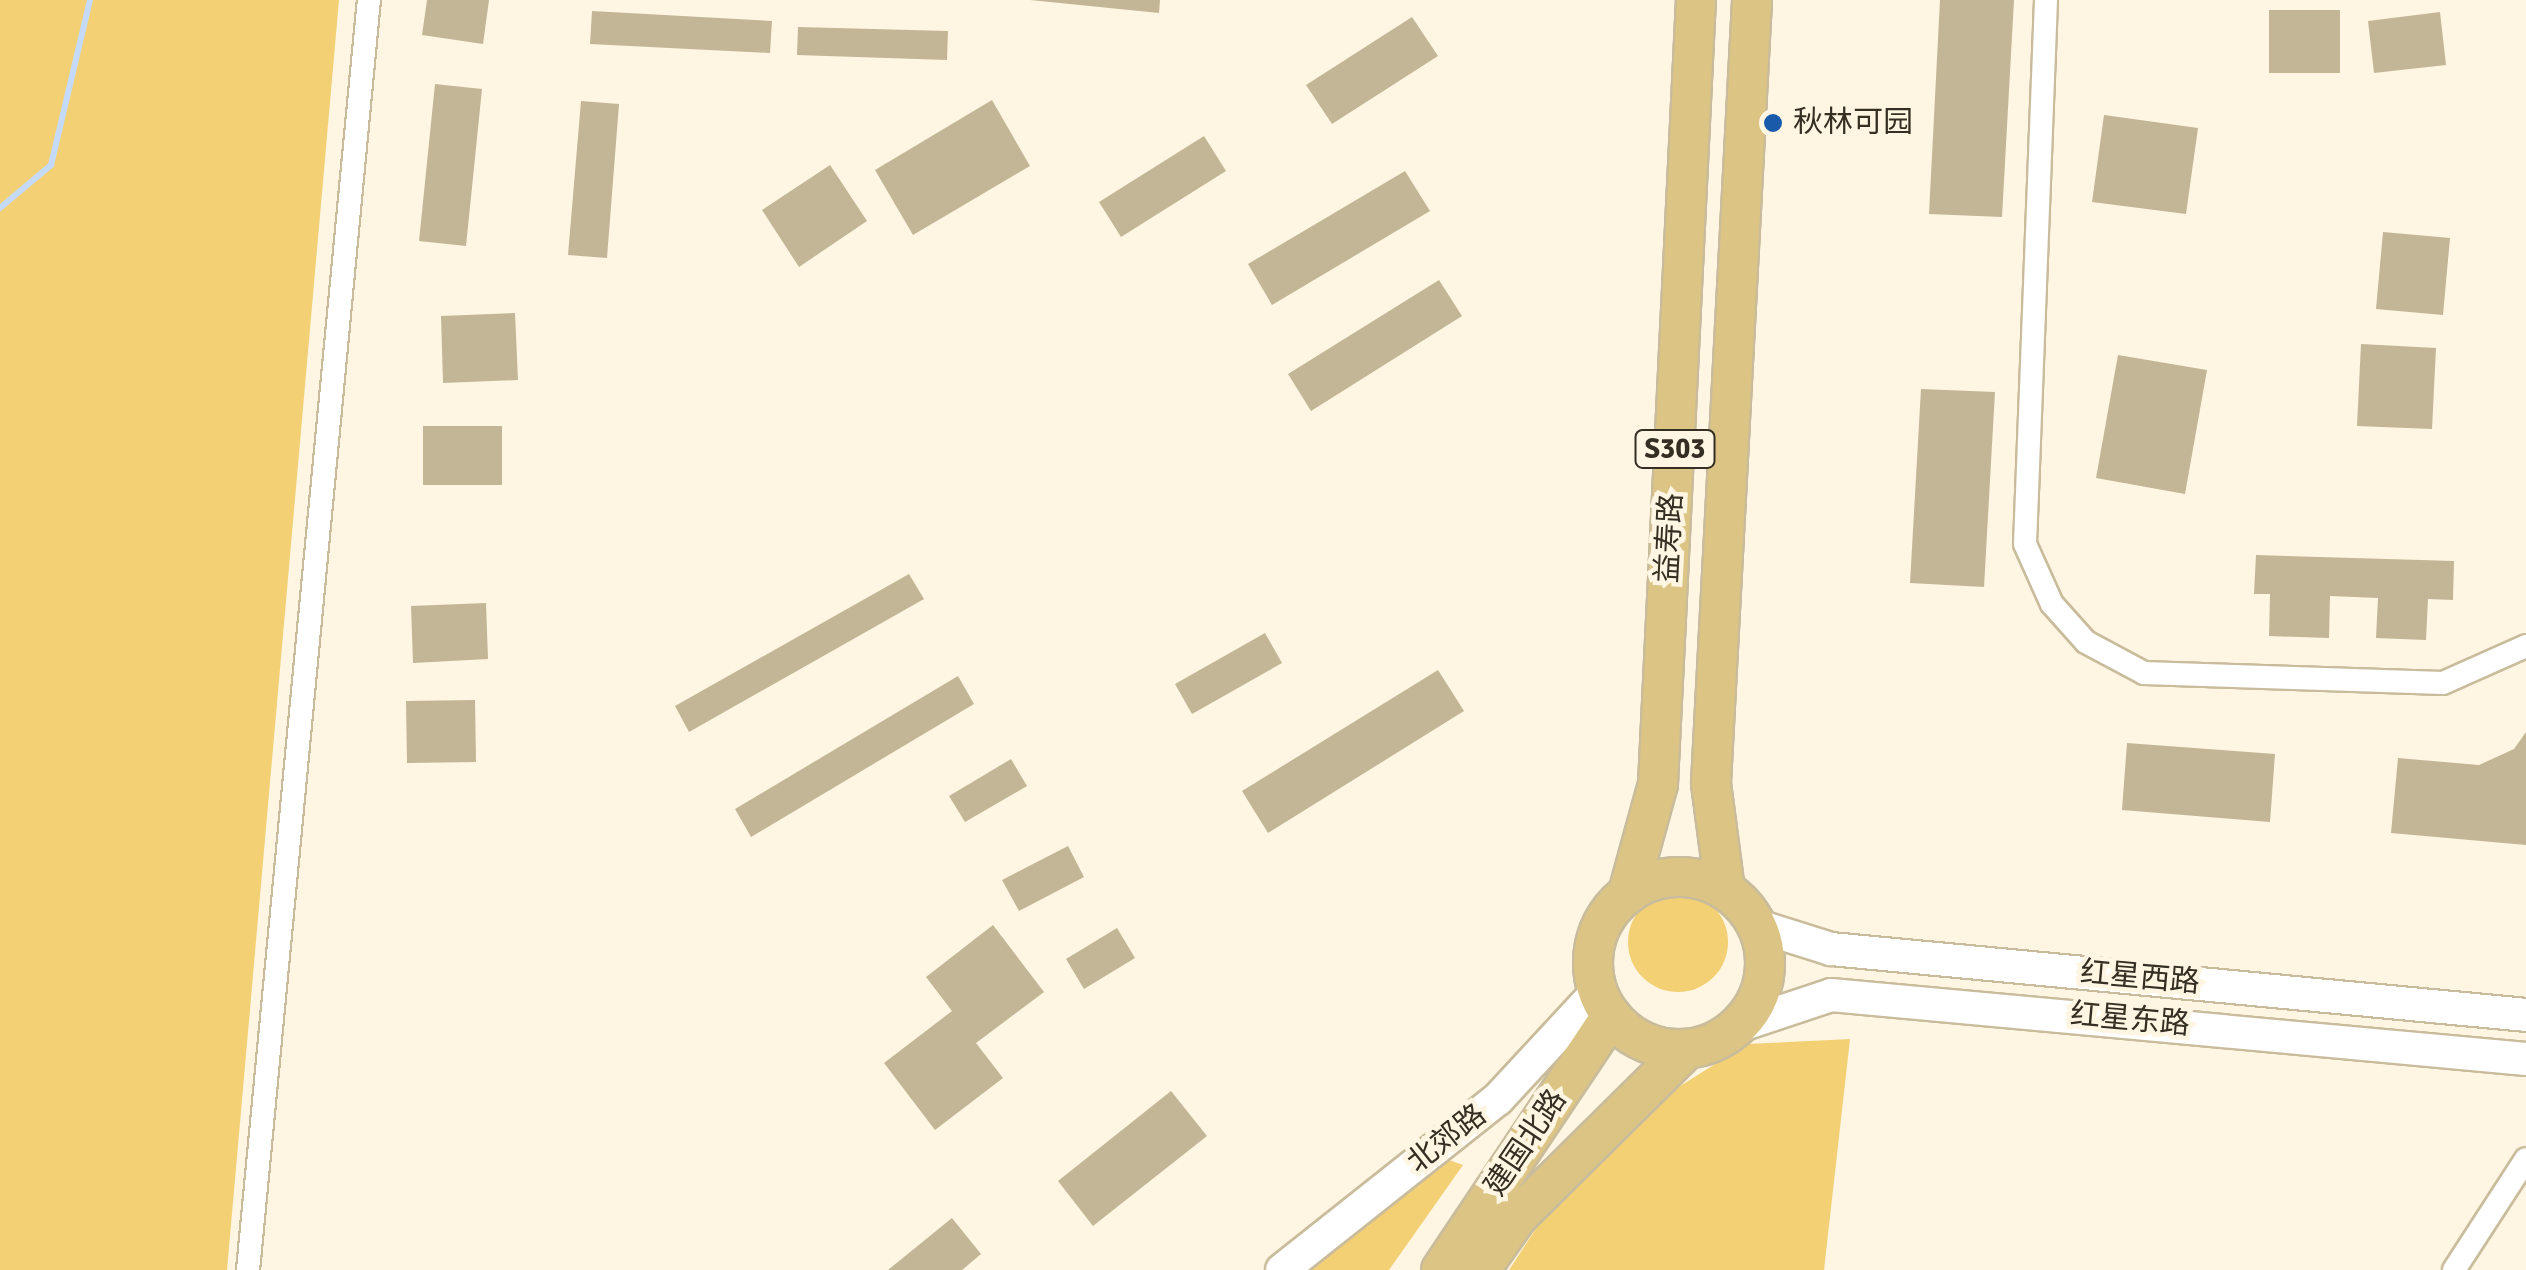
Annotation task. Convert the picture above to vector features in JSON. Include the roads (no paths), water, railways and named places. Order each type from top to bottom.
[{"type":"main road","name":"益寿路","points":[[1628,893],[1658,784],[1696,0]]},
{"type":"main road","name":"益寿路","points":[[1725,890],[1711,782],[1752,0]]},
{"type":"main road","points":[[1676,877],[1725,890],[1758,926],[1765,975],[1738,1026],[1714,1042],[1686,1050],[1631,1036],[1604,1004],[1596,937],[1628,893],[1676,877]]},
{"type":"main road","name":"红星西路","points":[[1758,926],[1831,949],[2526,1015]]},
{"type":"main road","name":"红星东路","points":[[1738,1026],[1830,995],[2526,1059]]},
{"type":"main road","name":"北郊路","points":[[1282,1270],[1498,1099],[1604,1004]]},
{"type":"main road","name":"建国北路","points":[[1441,1270],[1604,1004]]},
{"type":"main road","name":"建国北路","points":[[1480,1270],[1518,1216],[1686,1050]]},
{"type":"street","points":[[248,1270],[369,0]]},
{"type":"street","points":[[2046,0],[2025,544],[2052,604],[2086,642],[2144,673],[2443,684],[2526,646]]},
{"type":"street","points":[[2454,1270],[2526,1159]]},
{"type":"waterway","points":[[0,208],[51,165],[90,0]]},
{"type":"place","name":"秋林可园","points":[[1773,123]]}]
